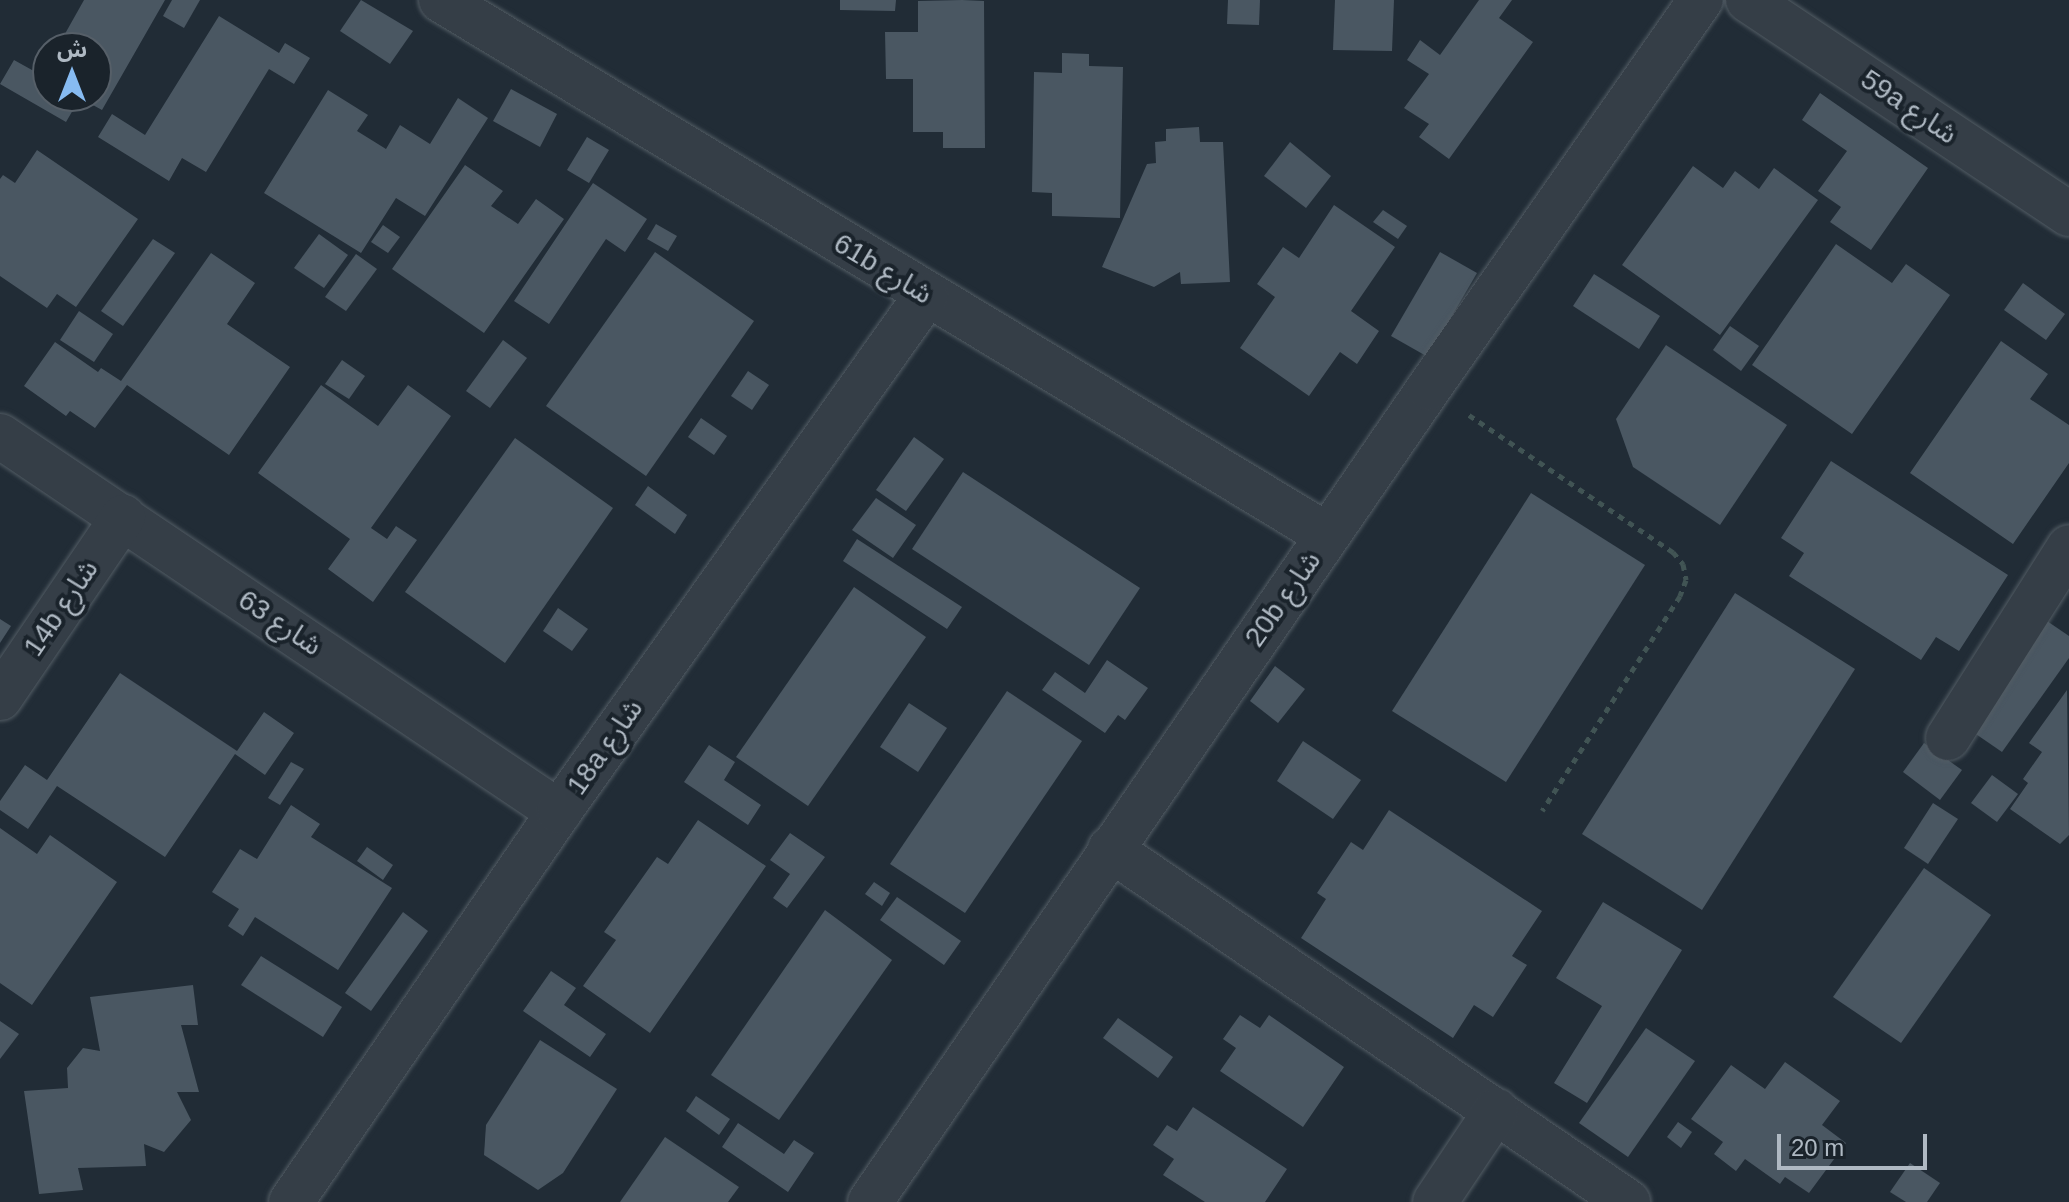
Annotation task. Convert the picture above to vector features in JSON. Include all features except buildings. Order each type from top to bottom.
[{"type":"street","name":"61b شارع","points":[[441,0],[926,296],[1327,535]]},
{"type":"street","name":"20b شارع","points":[[870,1202],[1327,535],[1701,0]]},
{"type":"street","name":"59a شارع","points":[[1748,0],[2069,214]]},
{"type":"street","name":"18a شارع","points":[[291,1202],[559,812],[926,296]]},
{"type":"street","name":"شارع 63","points":[[0,436],[559,812]]},
{"type":"street","name":"14b شارع","points":[[0,698],[123,517]]},
{"type":"street","points":[[1948,738],[2069,547]]},
{"type":"street","points":[[1110,849],[1628,1202]]},
{"type":"street","points":[[1435,1202],[1496,1111]]},
{"type":"path","points":[[1429,388],[1673,552],[1683,564],[1686,580],[1680,596],[1542,811]]}]
